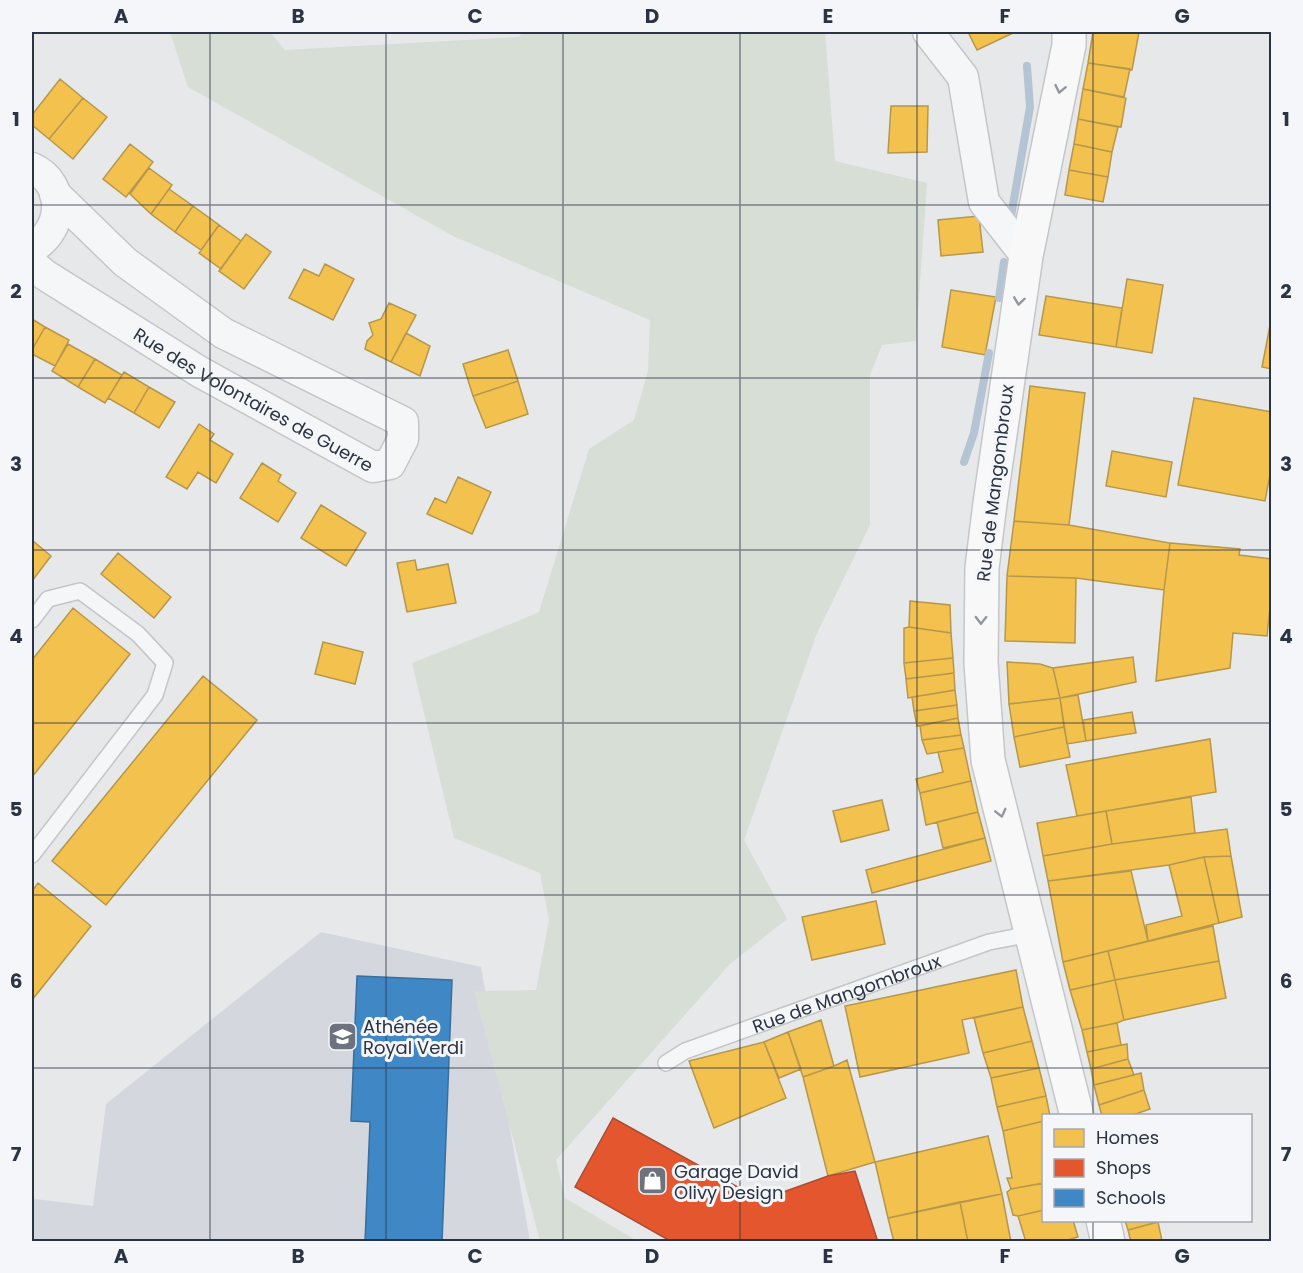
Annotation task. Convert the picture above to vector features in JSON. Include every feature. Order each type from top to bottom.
[{"type":"main road","name":"Rue de Mangombroux","points":[[1070,32],[1026,256],[990,503],[982,568],[981,663],[987,760],[1076,1114]]},
{"type":"main road","points":[[1103,1222],[1108,1242]]},
{"type":"street","points":[[928,32],[963,77],[984,202],[1026,256]]},
{"type":"street","name":"Rue des Volontaires de Guerre","points":[[32,168],[47,179],[56,194],[125,262],[223,333],[403,422],[403,439],[396,454],[390,464],[373,467],[200,372],[55,281],[32,264]]},
{"type":"street","points":[[32,248],[46,238],[54,225],[57,211],[56,194]]},
{"type":"street","points":[[200,372],[223,333]]},
{"type":"lane","points":[[32,620],[48,599],[80,591],[138,634],[165,663],[155,695],[32,855]]},
{"type":"lane","name":"Rue de Mangombroux","points":[[666,1063],[685,1051],[989,942],[1031,934]]},
{"type":"shaded area","points":[[170,32],[270,32],[285,50],[519,37],[523,32],[825,32],[835,161],[927,183],[916,341],[882,345],[870,375],[870,525],[817,633],[744,840],[787,919],[730,964],[556,1160],[565,1198],[637,1241],[540,1241],[474,991],[536,990],[549,920],[540,873],[454,838],[412,663],[539,612],[589,449],[634,420],[648,371],[650,320],[453,236],[188,87]]},
{"type":"shaded area","name":"Athénée Royal Verdi","points":[[321,932],[481,967],[530,1241],[32,1241],[32,1193],[35,1199],[93,1206],[106,1104]]},
{"type":"building: Homes","points":[[968,32],[1015,32],[977,50]]},
{"type":"building: Homes","points":[[1093,32],[1139,32],[1132,70],[1088,63]]},
{"type":"building: Homes","points":[[1088,63],[1130,69],[1124,97],[1083,89]]},
{"type":"building: Homes","points":[[60,79],[83,98],[49,139],[32,125],[32,115]]},
{"type":"building: Homes","points":[[1083,89],[1126,98],[1121,127],[1078,119]]},
{"type":"building: Homes","points":[[83,98],[107,117],[73,159],[49,139]]},
{"type":"building: Homes","points":[[891,106],[928,106],[927,152],[888,153]]},
{"type":"building: Homes","points":[[1078,119],[1118,127],[1112,152],[1074,144]]},
{"type":"building: Homes","points":[[130,144],[153,162],[126,197],[103,179]]},
{"type":"building: Homes","points":[[1074,144],[1112,152],[1108,177],[1069,170]]},
{"type":"building: Homes","points":[[149,168],[172,185],[151,214],[130,194]]},
{"type":"building: Homes","points":[[1069,170],[1108,177],[1103,202],[1065,195]]},
{"type":"building: Homes","points":[[169,189],[193,206],[175,232],[151,214]]},
{"type":"building: Homes","points":[[193,206],[219,225],[201,250],[175,232]]},
{"type":"building: Homes","points":[[979,216],[983,252],[941,256],[938,220]]},
{"type":"building: Homes","points":[[219,225],[241,241],[221,269],[199,253]]},
{"type":"building: Homes","points":[[246,234],[271,252],[244,289],[219,271]]},
{"type":"building: Homes","points":[[325,264],[354,279],[333,320],[289,298],[304,269],[319,276]]},
{"type":"building: Homes","points":[[1127,279],[1163,285],[1152,353],[1116,347]]},
{"type":"building: Homes","points":[[951,290],[996,297],[985,355],[942,347]]},
{"type":"building: Homes","points":[[1046,296],[1122,308],[1116,347],[1039,335]]},
{"type":"building: Homes","points":[[389,303],[416,315],[391,362],[365,349],[367,341],[373,335],[369,323],[381,319]]},
{"type":"building: Homes","points":[[1272,315],[1272,369],[1262,367]]},
{"type":"building: Homes","points":[[32,319],[45,327],[32,350]]},
{"type":"building: Homes","points":[[45,327],[69,340],[55,366],[32,354]]},
{"type":"building: Homes","points":[[406,333],[430,346],[420,376],[391,362]]},
{"type":"building: Homes","points":[[68,344],[95,359],[78,387],[52,371]]},
{"type":"building: Homes","points":[[508,350],[518,381],[473,396],[463,364]]},
{"type":"building: Homes","points":[[95,359],[122,375],[105,403],[78,387]]},
{"type":"building: Homes","points":[[124,372],[149,387],[134,413],[108,398]]},
{"type":"building: Homes","points":[[518,381],[528,414],[486,428],[473,396]]},
{"type":"building: Homes","points":[[1030,386],[1085,393],[1069,525],[1014,521]]},
{"type":"building: Homes","points":[[149,387],[175,402],[159,428],[134,413]]},
{"type":"building: Homes","points":[[1194,398],[1272,412],[1272,464],[1265,501],[1178,485]]},
{"type":"building: Homes","points":[[199,424],[214,434],[210,440],[233,454],[216,483],[198,472],[187,489],[166,477]]},
{"type":"building: Homes","points":[[1112,451],[1172,462],[1166,497],[1106,486]]},
{"type":"building: Homes","points":[[262,463],[281,475],[278,481],[296,493],[278,522],[240,498]]},
{"type":"building: Homes","points":[[458,477],[491,492],[472,534],[427,514],[435,498],[446,503]]},
{"type":"building: Homes","points":[[321,505],[366,533],[346,566],[301,538]]},
{"type":"building: Homes","points":[[1014,521],[1069,525],[1170,543],[1164,590],[1076,578],[1007,576]]},
{"type":"building: Homes","points":[[32,540],[51,556],[32,581]]},
{"type":"building: Homes","points":[[1170,543],[1240,549],[1239,555],[1272,559],[1272,589],[1267,636],[1233,633],[1230,668],[1156,681],[1164,590]]},
{"type":"building: Homes","points":[[118,553],[171,597],[154,618],[101,574]]},
{"type":"building: Homes","points":[[415,560],[417,570],[448,564],[456,603],[407,612],[397,563]]},
{"type":"building: Homes","points":[[1007,576],[1076,578],[1075,643],[1005,641]]},
{"type":"building: Homes","points":[[910,601],[950,605],[951,633],[909,627]]},
{"type":"building: Homes","points":[[73,608],[130,654],[32,777],[32,660]]},
{"type":"building: Homes","points":[[904,628],[951,633],[953,658],[904,663]]},
{"type":"building: Homes","points":[[323,642],[363,652],[355,684],[315,674]]},
{"type":"building: Homes","points":[[1133,657],[1136,682],[1060,698],[1053,668]]},
{"type":"building: Homes","points":[[953,658],[954,673],[906,679],[904,663]]},
{"type":"building: Homes","points":[[1007,662],[1040,664],[1053,668],[1060,698],[1009,704]]},
{"type":"building: Homes","points":[[954,673],[955,690],[908,698],[906,679]]},
{"type":"building: Homes","points":[[203,676],[257,720],[106,905],[52,861]]},
{"type":"building: Homes","points":[[955,690],[957,705],[914,711],[912,697]]},
{"type":"building: Homes","points":[[1078,695],[1086,741],[1067,744],[1060,698]]},
{"type":"building: Homes","points":[[1060,698],[1064,727],[1014,737],[1009,704]]},
{"type":"building: Homes","points":[[957,705],[958,718],[917,726],[914,711]]},
{"type":"building: Homes","points":[[1132,712],[1136,733],[1086,741],[1083,720]]},
{"type":"building: Homes","points":[[958,718],[961,735],[922,740],[920,726]]},
{"type":"building: Homes","points":[[1064,727],[1070,757],[1020,767],[1014,737]]},
{"type":"building: Homes","points":[[961,735],[964,748],[927,754],[922,740]]},
{"type":"building: Homes","points":[[1210,739],[1216,792],[1077,816],[1066,765]]},
{"type":"building: Homes","points":[[964,748],[971,781],[920,793],[916,779],[943,772],[938,752]]},
{"type":"building: Homes","points":[[971,781],[978,812],[926,825],[920,793]]},
{"type":"building: Homes","points":[[1191,797],[1195,833],[1112,844],[1106,811]]},
{"type":"building: Homes","points":[[882,800],[889,830],[841,842],[833,811]]},
{"type":"building: Homes","points":[[1106,811],[1112,844],[1043,856],[1037,823]]},
{"type":"building: Homes","points":[[978,812],[985,838],[943,848],[937,822]]},
{"type":"building: Homes","points":[[1227,829],[1231,856],[1204,857],[1169,865],[1048,881],[1043,856],[1112,844]]},
{"type":"building: Homes","points":[[985,838],[991,861],[872,893],[866,870]]},
{"type":"building: Homes","points":[[1231,856],[1242,917],[1219,923],[1204,857]]},
{"type":"building: Homes","points":[[1204,857],[1219,923],[1148,941],[1146,925],[1182,916],[1169,865]]},
{"type":"building: Homes","points":[[1131,871],[1148,941],[1063,962],[1048,881]]},
{"type":"building: Homes","points":[[38,883],[91,926],[32,1000],[32,891]]},
{"type":"building: Homes","points":[[876,901],[885,944],[812,960],[802,917]]},
{"type":"building: Homes","points":[[1213,926],[1219,961],[1115,980],[1108,951]]},
{"type":"building: Homes","points":[[1108,951],[1115,980],[1070,990],[1063,962]]},
{"type":"building: Homes","points":[[1219,961],[1226,998],[1124,1020],[1115,980]]},
{"type":"building: Homes","points":[[1016,970],[1023,1007],[962,1020],[969,1053],[860,1077],[845,1006]]},
{"type":"building: Homes","points":[[1115,980],[1124,1020],[1082,1030],[1070,990]]},
{"type":"building: Homes","points":[[1023,1007],[1032,1041],[983,1053],[974,1018]]},
{"type":"building: Homes","points":[[821,1020],[834,1066],[803,1077],[788,1032]]},
{"type":"building: Homes","points":[[1117,1023],[1121,1045],[1087,1052],[1082,1030]]},
{"type":"building: Homes","points":[[788,1032],[801,1069],[779,1078],[764,1042]]},
{"type":"building: Homes","points":[[1032,1041],[1039,1068],[991,1078],[983,1053]]},
{"type":"building: Homes","points":[[764,1042],[786,1098],[714,1128],[689,1061]]},
{"type":"building: Homes","points":[[1127,1044],[1128,1059],[1091,1069],[1087,1052]]},
{"type":"building: Homes","points":[[1128,1059],[1134,1075],[1094,1085],[1091,1069]]},
{"type":"building: Homes","points":[[847,1060],[875,1162],[828,1176],[803,1077]]},
{"type":"building: Homes","points":[[1039,1068],[1046,1096],[997,1107],[991,1078]]},
{"type":"building: Homes","points":[[1141,1073],[1144,1090],[1099,1105],[1094,1085]]},
{"type":"building: Homes","points":[[1144,1090],[1150,1109],[1136,1114],[1101,1114],[1099,1105]]},
{"type":"building: Homes","points":[[1046,1096],[1050,1114],[1042,1114],[1042,1121],[1003,1131],[997,1107]]},
{"type":"building: Homes","points":[[1042,1121],[1042,1183],[1011,1189],[1007,1178],[1012,1178],[1003,1131]]},
{"type":"building: Homes","points":[[988,1136],[1002,1194],[888,1218],[875,1162]]},
{"type":"building: Homes","points":[[1042,1183],[1042,1210],[1013,1215],[1007,1192],[1011,1189]]},
{"type":"building: Homes","points":[[1002,1194],[1011,1242],[968,1242],[960,1202]]},
{"type":"building: Homes","points":[[960,1202],[968,1242],[894,1242],[888,1218]]},
{"type":"building: Homes","points":[[1042,1210],[1042,1222],[1074,1222],[1078,1237],[1060,1242],[1026,1242],[1018,1216]]},
{"type":"building: Homes","points":[[1126,1222],[1158,1222],[1128,1230]]},
{"type":"building: Homes","points":[[1158,1222],[1162,1241],[1131,1242],[1128,1230]]},
{"type":"building: Shops","name":"Garage David Olivy Design","points":[[613,1118],[761,1200],[828,1176],[855,1171],[878,1242],[672,1242],[575,1187]]},
{"type":"building: Schools","points":[[357,976],[452,980],[442,1242],[365,1242],[370,1122],[351,1121]]},
{"type":"waterway","points":[[1010,222],[1030,107],[1027,66]]},
{"type":"waterway","points":[[999,298],[1004,262]]},
{"type":"waterway","points":[[964,462],[974,433],[989,353]]},
{"type":"place","name":"Athénée Royal Verdi","points":[[342,1036]]},
{"type":"place","name":"Garage David Olivy Design","points":[[653,1181]]}]
